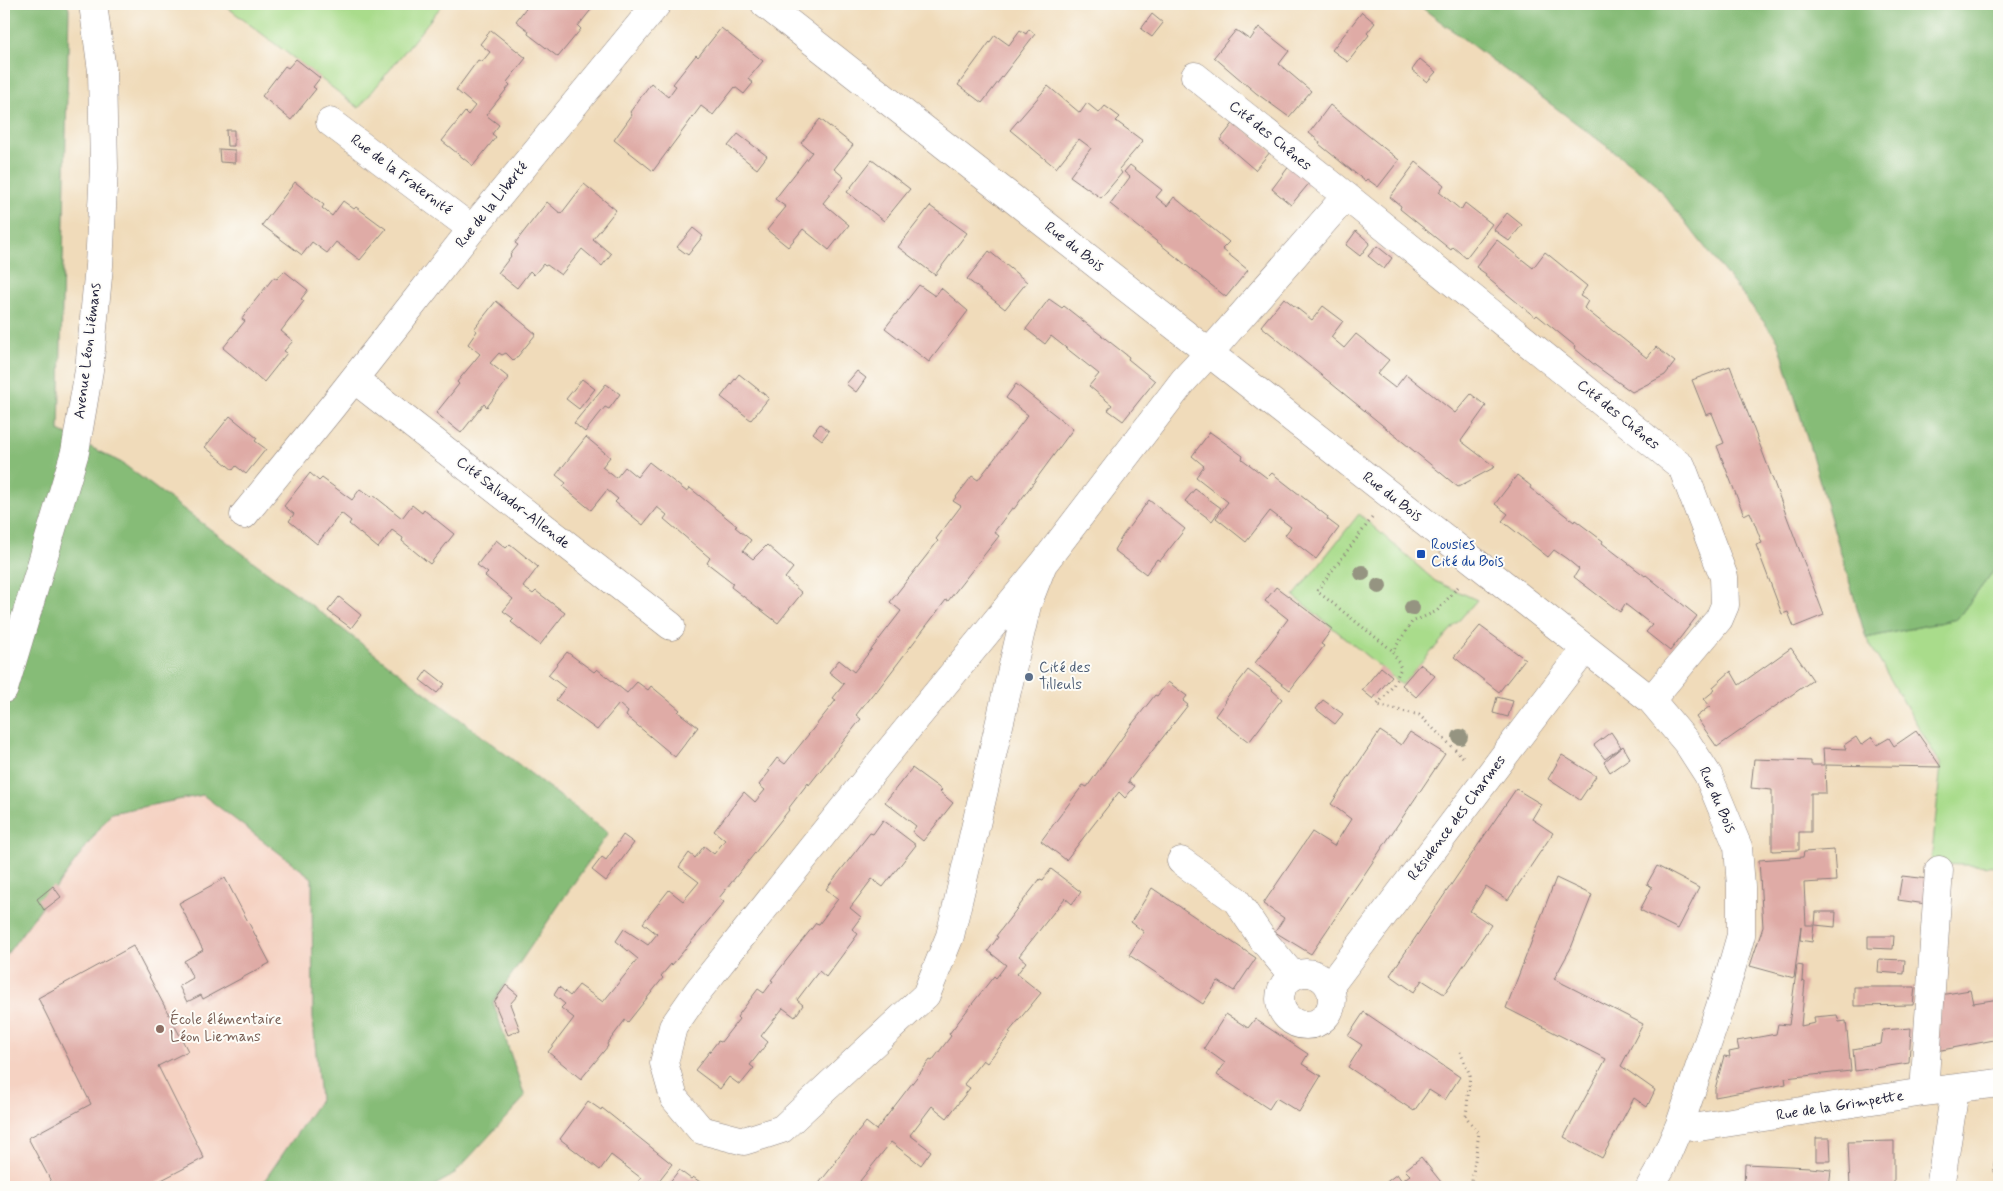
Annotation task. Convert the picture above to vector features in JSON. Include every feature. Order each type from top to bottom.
[{"type":"street","name":"Avenue Léon Liémans","points":[[4,689],[74,452],[90,370],[99,266],[104,168],[102,71],[93,4]]},
{"type":"street","name":"Rue de la Liberté","points":[[244,515],[472,229],[657,4]]},
{"type":"street","name":"Rue du Bois","points":[[765,4],[1651,700],[1688,744],[1708,775],[1738,847],[1741,887],[1741,935],[1723,998],[1680,1124],[1662,1166],[1650,1187]]},
{"type":"street","name":"Cité des Chênes","points":[[1195,76],[1682,467],[1724,577],[1725,604],[1719,619],[1651,700]]},
{"type":"street","name":"Rue de la Fraternité","points":[[330,122],[472,229]]},
{"type":"street","points":[[1043,564],[1027,605],[950,936],[926,995],[782,1129],[744,1141],[700,1130],[674,1098],[664,1063],[673,1026],[698,991],[819,839],[1043,564],[1184,380],[1210,353],[1346,196]]},
{"type":"street","name":"Cité Salvador-Allende","points":[[354,379],[671,626]]},
{"type":"street","name":"Résidence des Charmes","points":[[1329,987],[1585,649]]},
{"type":"street","points":[[1181,861],[1236,900],[1264,940],[1293,976]]},
{"type":"street","points":[[1924,1092],[1939,870]]},
{"type":"street","points":[[1301,974],[1317,976],[1329,987],[1332,1004],[1329,1012],[1316,1024],[1307,1026],[1298,1024],[1284,1014],[1280,1006],[1282,989],[1293,976],[1301,974]]},
{"type":"street","name":"Rue de la Grimpette","points":[[1680,1124],[1699,1127],[1924,1092],[1955,1090],[1999,1083]]},
{"type":"street","points":[[1940,1187],[1955,1090]]},
{"type":"path","points":[[1390,494],[1317,591],[1393,651],[1401,668],[1393,686],[1377,705],[1419,715],[1486,779]]},
{"type":"path","points":[[1393,651],[1412,622],[1437,611],[1478,564]]},
{"type":"path","points":[[1460,1052],[1470,1075],[1466,1117],[1479,1134],[1471,1187]]},
{"type":"shaded area","name":"École élémentaire Léon Liemans","points":[[203,795],[312,878],[320,1100],[278,1187],[4,1187],[4,958],[111,813]]},
{"type":"green space","points":[[4,4],[67,4],[69,9],[59,431],[122,463],[306,601],[608,833],[493,1002],[525,1097],[453,1175],[432,1187],[260,1187],[320,1100],[313,1020],[312,878],[203,795],[111,813],[4,958]]},
{"type":"green space","points":[[223,4],[443,4],[359,108]]},
{"type":"green space","points":[[1417,4],[1999,4],[1999,555],[1995,569],[1957,619],[1866,638],[1778,340],[1652,180]]},
{"type":"green space","points":[[1359,514],[1435,581],[1477,600],[1402,685],[1294,596]]},
{"type":"green space","points":[[1999,555],[1999,866],[1931,864],[1941,765],[1866,638],[1957,619],[1995,569]]},
{"type":"building","points":[[529,4],[592,4],[594,6],[578,26],[581,29],[558,57],[528,34],[529,31],[516,21]]},
{"type":"building","points":[[1362,12],[1375,23],[1367,33],[1369,35],[1348,62],[1332,50]]},
{"type":"building","points":[[1152,14],[1163,23],[1152,37],[1141,29]]},
{"type":"building","points":[[1259,27],[1289,51],[1279,64],[1311,91],[1289,117],[1256,93],[1214,57],[1236,30],[1250,40]]},
{"type":"building","points":[[721,28],[763,61],[748,79],[753,83],[744,94],[735,87],[713,115],[701,106],[653,171],[614,140],[632,115],[630,112],[651,83],[668,97],[676,86],[673,84]]},
{"type":"building","points":[[1029,29],[1035,34],[982,103],[958,85],[995,35],[1009,45],[1020,30],[1026,34]]},
{"type":"building","points":[[491,30],[526,58],[507,82],[510,85],[486,115],[499,125],[492,134],[496,137],[473,166],[442,141],[465,112],[468,115],[475,106],[456,90],[478,60],[482,62],[490,52],[480,44]]},
{"type":"building","points":[[296,59],[320,78],[313,87],[316,89],[291,120],[262,96],[285,66],[288,68]]},
{"type":"building","points":[[1420,59],[1436,72],[1427,82],[1412,70]]},
{"type":"building","points":[[1048,86],[1080,113],[1087,103],[1099,113],[1105,106],[1120,117],[1116,121],[1143,141],[1119,169],[1122,173],[1101,198],[1070,176],[1091,148],[1079,139],[1056,168],[1010,130]]},
{"type":"building","points":[[1330,105],[1399,160],[1378,187],[1367,179],[1365,181],[1319,144],[1320,142],[1309,133]]},
{"type":"building","points":[[820,119],[853,145],[834,169],[844,177],[823,203],[849,225],[829,250],[803,229],[788,247],[767,230],[786,207],[775,199],[812,152],[801,143]]},
{"type":"building","points":[[1235,121],[1271,151],[1255,170],[1220,140]]},
{"type":"building","points":[[226,130],[234,130],[234,146],[227,146]]},
{"type":"building","points":[[738,134],[767,156],[757,169],[728,146]]},
{"type":"building","points":[[219,149],[235,150],[235,163],[220,162]]},
{"type":"building","points":[[872,160],[910,189],[884,221],[847,192]]},
{"type":"building","points":[[1416,162],[1444,185],[1439,192],[1461,210],[1465,203],[1492,224],[1466,258],[1453,247],[1451,250],[1400,209],[1401,206],[1390,197]]},
{"type":"building","points":[[1130,165],[1162,190],[1156,197],[1167,206],[1174,197],[1229,242],[1222,249],[1248,270],[1226,297],[1110,204],[1130,177],[1124,172]]},
{"type":"building","points":[[1290,165],[1311,181],[1291,205],[1272,189]]},
{"type":"building","points":[[295,182],[324,205],[322,208],[332,216],[343,201],[354,209],[356,207],[386,229],[360,260],[336,242],[327,253],[312,242],[302,255],[262,225]]},
{"type":"building","points":[[584,184],[616,210],[593,239],[611,254],[602,266],[582,249],[561,275],[543,264],[534,275],[530,271],[517,288],[498,273],[518,245],[515,243],[547,202],[561,214]]},
{"type":"building","points":[[930,206],[967,233],[935,275],[898,247]]},
{"type":"building","points":[[1507,213],[1522,225],[1509,241],[1494,230]]},
{"type":"building","points":[[693,228],[703,236],[688,255],[677,247]]},
{"type":"building","points":[[1356,231],[1370,243],[1360,256],[1346,245]]},
{"type":"building","points":[[1497,240],[1533,268],[1545,252],[1587,286],[1580,296],[1588,301],[1584,308],[1647,358],[1656,347],[1675,362],[1665,375],[1632,392],[1596,366],[1574,348],[1575,346],[1537,315],[1535,317],[1476,267]]},
{"type":"building","points":[[1377,246],[1392,258],[1384,269],[1368,256]]},
{"type":"building","points":[[989,251],[1027,282],[1005,309],[967,279]]},
{"type":"building","points":[[284,271],[308,290],[301,299],[304,301],[281,331],[293,341],[284,351],[287,353],[264,382],[223,348],[245,321],[242,319],[250,307],[274,277],[277,279]]},
{"type":"building","points":[[919,285],[935,296],[941,288],[968,311],[929,362],[885,328]]},
{"type":"building","points":[[1284,298],[1312,320],[1323,306],[1343,321],[1331,337],[1344,348],[1356,334],[1389,360],[1377,374],[1395,388],[1406,374],[1455,413],[1471,394],[1486,406],[1461,441],[1495,467],[1458,487],[1261,326]]},
{"type":"building","points":[[1049,299],[1062,308],[1064,306],[1129,357],[1128,359],[1155,381],[1123,421],[1108,410],[1112,405],[1089,386],[1099,374],[1051,336],[1045,344],[1026,329]]},
{"type":"building","points":[[496,301],[536,334],[514,361],[506,353],[502,355],[499,353],[490,363],[509,378],[487,407],[484,404],[461,433],[436,413],[459,384],[457,382],[480,354],[468,344],[477,331],[474,329]]},
{"type":"building","points":[[1730,366],[1824,615],[1794,627],[1788,612],[1782,614],[1756,545],[1762,543],[1756,527],[1750,512],[1744,515],[1717,446],[1724,443],[1712,413],[1706,415],[1692,380]]},
{"type":"building","points":[[857,371],[866,378],[856,392],[846,384]]},
{"type":"building","points":[[739,374],[769,398],[751,420],[721,397]]},
{"type":"building","points":[[582,379],[595,389],[579,409],[566,399]]},
{"type":"building","points":[[606,384],[620,394],[609,409],[605,407],[585,432],[574,423]]},
{"type":"building","points":[[1016,384],[1073,429],[1014,509],[1012,508],[994,532],[999,536],[856,715],[861,719],[809,785],[808,783],[719,898],[724,902],[661,976],[663,978],[628,1022],[625,1020],[607,1044],[608,1046],[581,1079],[548,1052],[574,1018],[561,1008],[565,1004],[554,995],[559,987],[570,996],[579,985],[603,1002],[638,959],[616,941],[624,929],[648,945],[657,934],[643,923],[669,890],[683,901],[699,882],[679,867],[689,853],[695,858],[704,846],[714,854],[725,840],[714,831],[744,792],[755,802],[765,790],[759,785],[777,758],[785,764],[836,700],[833,698],[844,684],[829,672],[839,660],[854,672],[901,611],[890,602],[938,541],[936,539],[961,506],[953,501],[972,476],[978,480],[1028,415],[1006,398]]},
{"type":"building","points":[[230,416],[257,438],[255,441],[266,449],[246,474],[236,466],[233,470],[205,447]]},
{"type":"building","points":[[820,424],[829,431],[822,440],[813,433]]},
{"type":"building","points":[[1210,432],[1243,456],[1242,459],[1267,478],[1272,473],[1328,517],[1327,519],[1339,528],[1316,559],[1285,535],[1291,527],[1270,511],[1246,542],[1216,518],[1228,502],[1196,477],[1204,466],[1192,456]]},
{"type":"building","points":[[586,437],[610,457],[602,467],[616,478],[625,467],[637,477],[649,462],[687,492],[690,488],[737,526],[735,527],[751,540],[743,551],[753,559],[767,545],[793,568],[785,578],[802,593],[778,623],[731,587],[733,583],[707,563],[710,558],[664,519],[667,515],[657,507],[643,525],[615,502],[618,499],[607,490],[591,510],[563,487],[566,483],[556,475]]},
{"type":"building","points":[[310,473],[319,481],[322,478],[352,500],[360,489],[371,497],[373,495],[402,518],[412,505],[422,513],[424,510],[454,534],[430,564],[402,541],[403,538],[392,530],[378,548],[349,524],[351,521],[341,513],[317,544],[289,521],[294,514],[284,506]]},
{"type":"building","points":[[1517,475],[1531,486],[1530,488],[1574,522],[1575,520],[1603,541],[1602,543],[1697,616],[1670,651],[1646,632],[1652,625],[1625,604],[1620,612],[1574,577],[1579,569],[1567,559],[1554,550],[1548,557],[1502,521],[1508,514],[1495,504]]},
{"type":"building","points":[[1195,489],[1221,508],[1212,521],[1185,501]]},
{"type":"building","points":[[1149,500],[1185,529],[1160,561],[1157,559],[1146,574],[1114,550]]},
{"type":"building","points":[[496,540],[506,548],[510,544],[538,567],[523,587],[533,594],[536,591],[565,613],[540,645],[511,622],[514,619],[503,611],[513,599],[485,576],[488,573],[477,565]]},
{"type":"building","points":[[1276,587],[1332,629],[1321,644],[1324,646],[1290,690],[1255,663],[1288,619],[1265,601]]},
{"type":"building","points":[[339,597],[361,615],[351,628],[328,611]]},
{"type":"building","points":[[1480,626],[1525,659],[1499,692],[1454,657]]},
{"type":"building","points":[[1791,648],[1813,680],[1717,747],[1696,717],[1710,706],[1704,699],[1715,690],[1713,687],[1731,671],[1739,685]]},
{"type":"building","points":[[567,652],[594,672],[597,669],[627,693],[637,682],[648,690],[651,686],[680,710],[678,712],[698,727],[675,757],[626,716],[628,712],[619,704],[597,730],[556,700],[565,688],[548,675]]},
{"type":"building","points":[[1420,664],[1435,676],[1416,697],[1402,685]]},
{"type":"building","points":[[1381,667],[1392,676],[1373,699],[1362,690]]},
{"type":"building","points":[[427,670],[445,684],[437,693],[420,680]]},
{"type":"building","points":[[1248,670],[1273,689],[1282,699],[1249,742],[1215,716]]},
{"type":"building","points":[[1168,682],[1187,696],[1183,701],[1188,705],[1128,782],[1135,786],[1125,798],[1119,792],[1066,860],[1041,841],[1083,785],[1087,787],[1129,728],[1155,695],[1157,696]]},
{"type":"building","points":[[1497,697],[1513,701],[1508,717],[1493,713]]},
{"type":"building","points":[[1323,700],[1343,714],[1335,724],[1316,709]]},
{"type":"building","points":[[1380,731],[1401,745],[1410,732],[1445,754],[1311,954],[1275,932],[1284,918],[1263,904],[1312,832],[1334,846],[1351,819],[1331,804]]},
{"type":"building","points":[[1916,731],[1941,767],[1825,765],[1826,793],[1811,793],[1811,832],[1799,832],[1799,850],[1772,851],[1772,790],[1751,788],[1754,759],[1811,761],[1811,765],[1824,765],[1823,748],[1846,749],[1844,745],[1856,737],[1861,745],[1872,737],[1877,745],[1889,738],[1894,746]]},
{"type":"building","points":[[1611,732],[1621,747],[1605,759],[1594,745]]},
{"type":"building","points":[[1623,746],[1630,758],[1610,772],[1604,762]]},
{"type":"building","points":[[1562,755],[1596,776],[1580,800],[1548,779]]},
{"type":"building","points":[[912,768],[942,790],[940,792],[953,803],[923,841],[912,832],[916,826],[885,802]]},
{"type":"building","points":[[1516,789],[1541,804],[1532,819],[1553,833],[1508,900],[1486,886],[1470,911],[1491,925],[1444,994],[1422,980],[1414,992],[1390,975]]},
{"type":"building","points":[[883,820],[916,845],[883,887],[872,879],[850,908],[861,917],[852,929],[858,934],[826,977],[819,971],[797,1000],[803,1005],[795,1017],[783,1008],[761,1036],[768,1042],[750,1065],[754,1068],[740,1085],[729,1077],[720,1089],[695,1070],[718,1041],[721,1042],[739,1019],[737,1017],[758,989],[764,993],[773,981],[771,980],[816,923],[819,924],[838,899],[826,889],[870,833],[873,834]]},
{"type":"building","points":[[623,835],[634,843],[606,881],[592,870],[602,857],[606,860]]},
{"type":"building","points":[[1834,850],[1836,881],[1804,883],[1806,925],[1814,925],[1812,942],[1800,940],[1801,926],[1794,978],[1750,966],[1763,927],[1759,860],[1803,857],[1804,852]]},
{"type":"building","points":[[1657,866],[1699,888],[1678,929],[1640,910],[1652,887],[1647,884]]},
{"type":"building","points":[[1051,869],[1081,892],[1072,904],[1065,898],[1019,956],[1026,962],[1017,974],[1041,993],[1009,1032],[1011,1033],[987,1063],[983,1060],[964,1084],[970,1088],[947,1118],[932,1106],[910,1135],[931,1151],[921,1165],[891,1142],[860,1181],[868,1187],[816,1187],[866,1122],[876,1130],[930,1060],[932,1061],[951,1036],[949,1034],[994,976],[996,978],[1006,965],[988,951],[998,937],[996,936],[1040,879],[1043,880]]},
{"type":"building","points":[[1902,876],[1929,879],[1926,904],[1898,900]]},
{"type":"building","points":[[225,878],[270,963],[203,999],[201,995],[187,1002],[179,986],[193,978],[184,961],[203,950],[179,903]]},
{"type":"building","points":[[1556,878],[1592,895],[1571,948],[1554,979],[1643,1024],[1621,1066],[1655,1090],[1647,1107],[1634,1098],[1602,1158],[1564,1137],[1606,1059],[1506,1008]]},
{"type":"building","points":[[53,886],[61,897],[44,910],[37,899]]},
{"type":"building","points":[[1152,888],[1256,958],[1234,991],[1218,981],[1203,1004],[1129,955],[1144,932],[1131,922]]},
{"type":"building","points":[[1816,912],[1836,912],[1835,927],[1815,925]]},
{"type":"building","points":[[1868,936],[1894,936],[1893,949],[1868,948]]},
{"type":"building","points":[[133,946],[188,1051],[158,1066],[204,1158],[148,1187],[54,1187],[28,1138],[91,1104],[38,998]]},
{"type":"building","points":[[1879,959],[1905,960],[1904,974],[1878,972]]},
{"type":"building","points":[[1797,965],[1803,966],[1802,981],[1805,982],[1801,1026],[1815,1023],[1814,1017],[1837,1015],[1839,1022],[1846,1021],[1851,1071],[1785,1078],[1786,1084],[1715,1097],[1715,1089],[1724,1056],[1730,1057],[1729,1052],[1739,1050],[1737,1041],[1776,1034],[1778,1024],[1789,1025]]},
{"type":"building","points":[[506,985],[518,995],[510,1004],[520,1030],[508,1035],[494,1002]]},
{"type":"building","points":[[1854,987],[1915,987],[1913,1005],[1854,1006]]},
{"type":"building","points":[[1970,990],[1973,1003],[1999,999],[1999,1039],[1937,1051],[1940,995]]},
{"type":"building","points":[[1364,1012],[1460,1077],[1445,1100],[1429,1090],[1414,1111],[1348,1067],[1362,1045],[1348,1036]]},
{"type":"building","points":[[1226,1014],[1248,1028],[1255,1019],[1308,1054],[1302,1064],[1321,1076],[1299,1112],[1276,1098],[1269,1109],[1217,1075],[1225,1063],[1204,1048]]},
{"type":"building","points":[[1911,1028],[1909,1063],[1855,1071],[1853,1049],[1881,1044],[1883,1030]]},
{"type":"building","points":[[588,1101],[601,1110],[602,1108],[672,1164],[654,1187],[634,1187],[641,1178],[611,1155],[600,1170],[560,1139]]},
{"type":"building","points":[[1999,1133],[1999,1173],[1993,1172]]},
{"type":"building","points":[[1816,1138],[1830,1138],[1831,1161],[1816,1161]]},
{"type":"building","points":[[1894,1141],[1894,1187],[1850,1187],[1848,1142]]},
{"type":"building","points":[[1421,1157],[1445,1187],[1380,1187],[1397,1174],[1402,1181],[1410,1175],[1405,1170]]},
{"type":"building","points":[[1745,1164],[1810,1167],[1831,1170],[1829,1187],[1744,1187]]},
{"type":"building","points":[[679,1170],[691,1179],[693,1177],[707,1187],[666,1187]]},
{"type":"building","points":[[1546,1182],[1556,1187],[1543,1187]]},
{"type":"building","points":[[809,1183],[816,1187],[805,1187]]},
{"type":"place","name":"Rousies Cité du Bois","points":[[1421,554]]},
{"type":"place","name":"Cité des Tilleuls","points":[[1029,677]]},
{"type":"place","name":"École élémentaire Léon Liemans","points":[[160,1029]]}]
